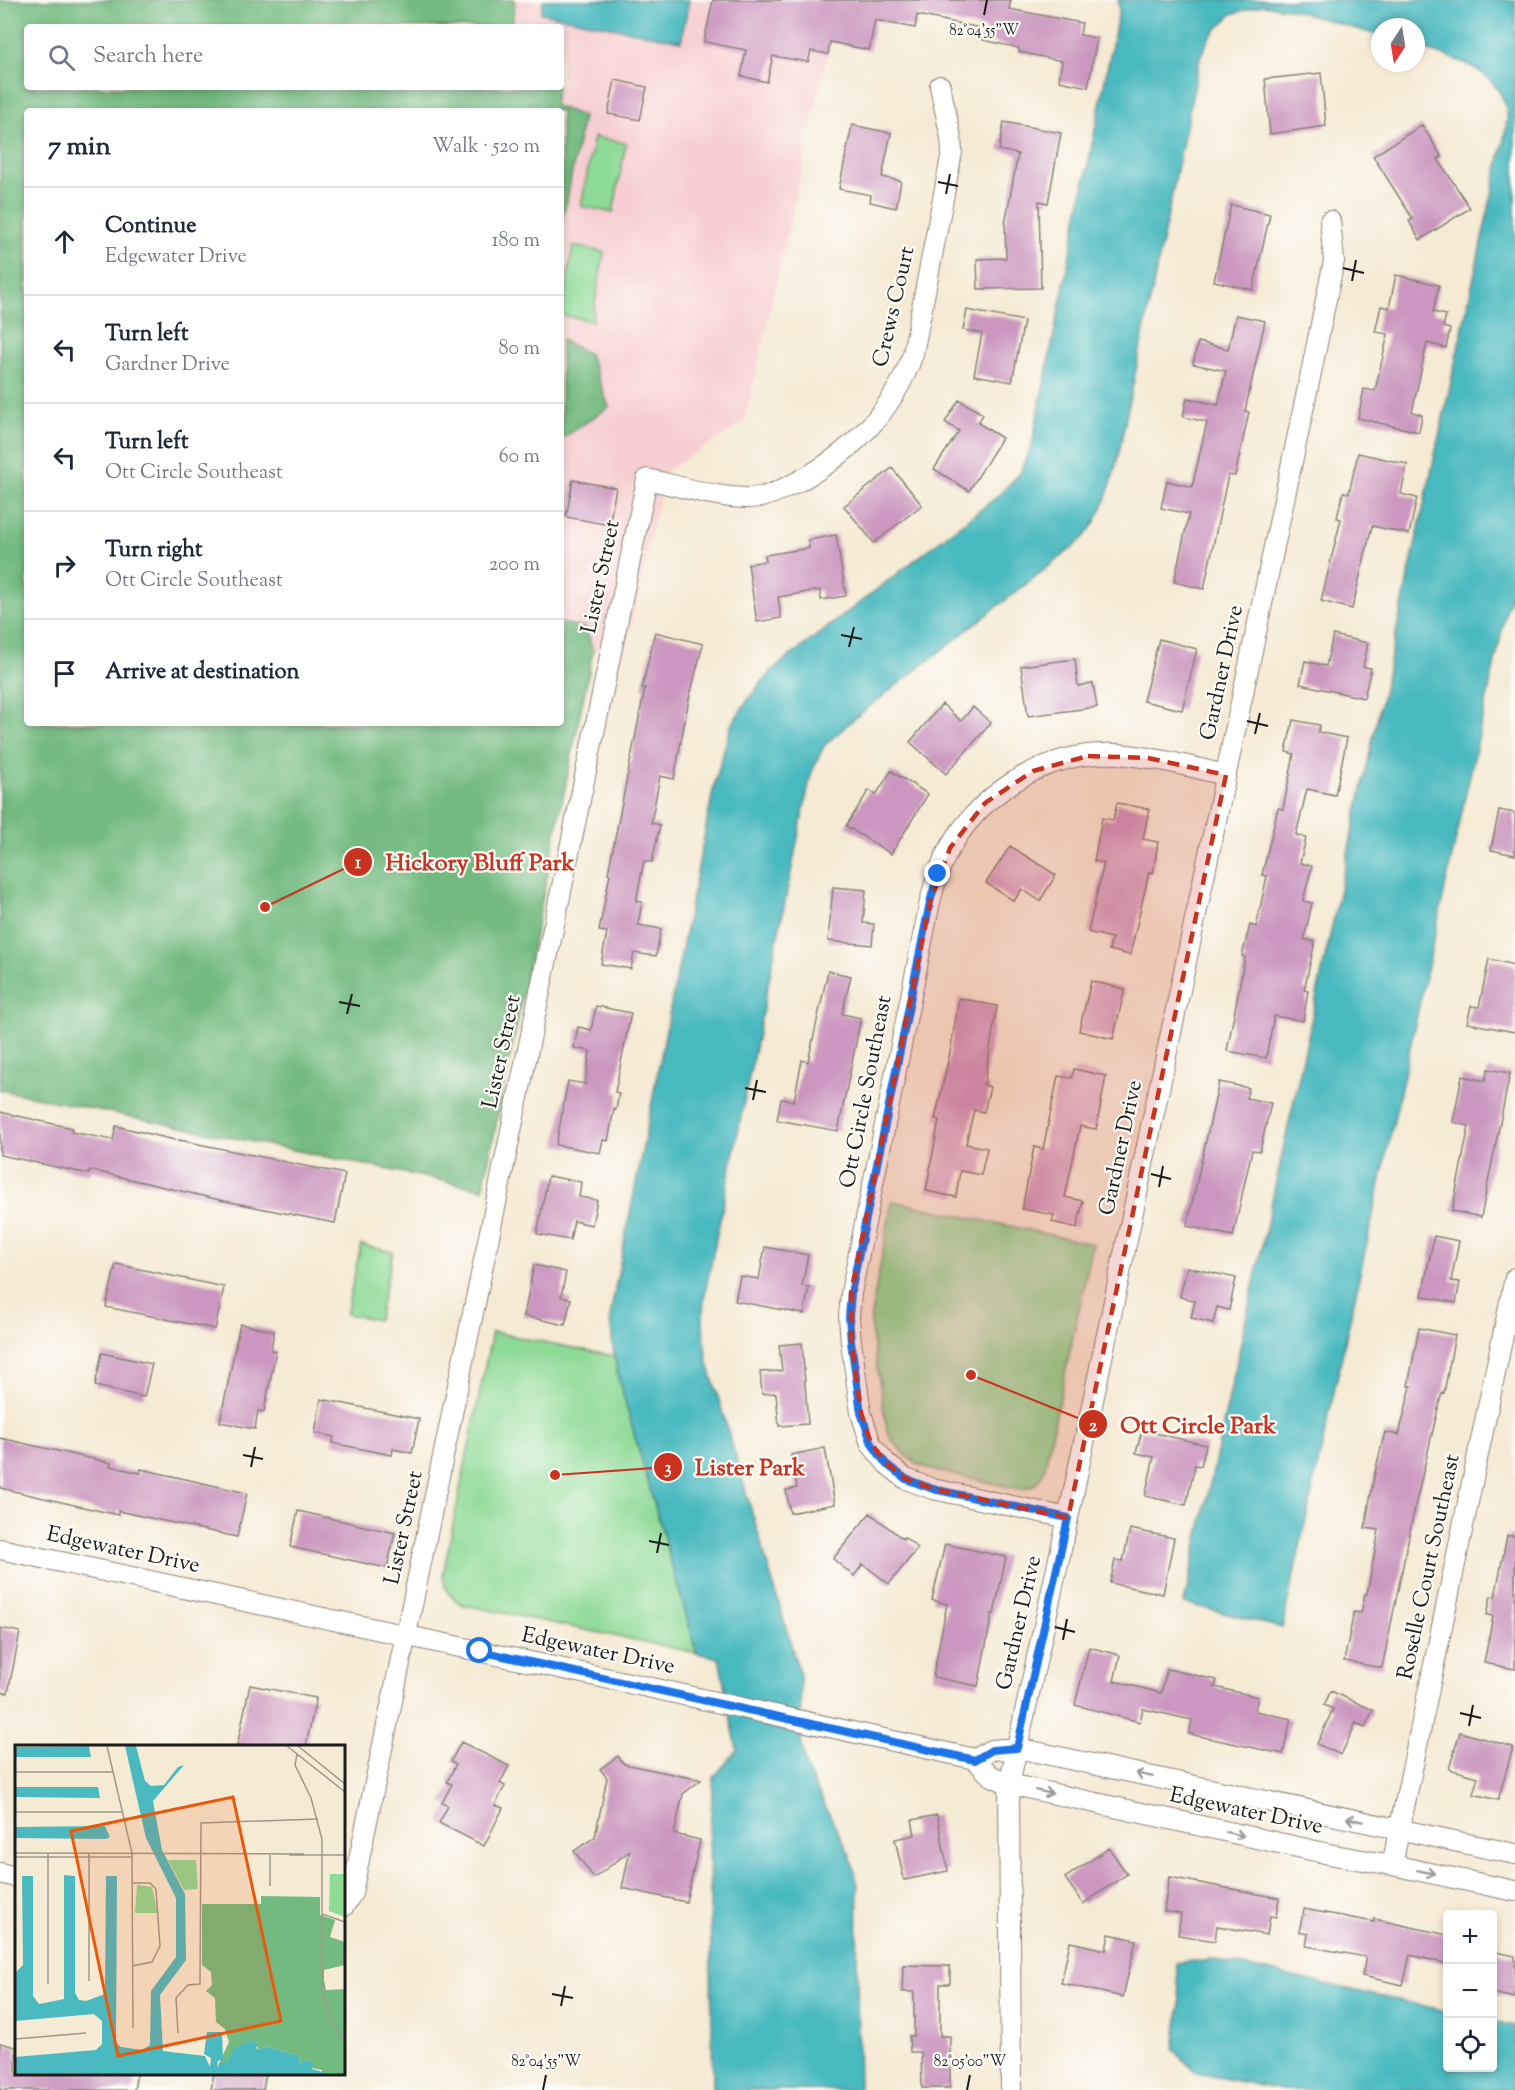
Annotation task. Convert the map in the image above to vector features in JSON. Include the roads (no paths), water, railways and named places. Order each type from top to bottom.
[{"type":"street","name":"Crews Court","points":[[647,479],[739,498],[762,497],[812,474],[834,459],[855,442],[891,401],[905,378],[913,354],[952,152],[940,86]]},
{"type":"street","name":"Gardner Drive","points":[[1011,2090],[1009,1784],[1068,1518],[1334,261],[1330,221]]},
{"type":"street","name":"Lister Street","points":[[345,1904],[352,1893],[407,1635],[647,479]]},
{"type":"street","name":"Ott Circle Southeast","points":[[1068,1518],[933,1489],[906,1479],[886,1464],[872,1444],[861,1413],[851,1342],[849,1317],[851,1293],[930,902],[938,874],[950,848],[966,824],[1008,785],[1033,771],[1069,759],[1117,754],[1148,758],[1226,775]]},
{"type":"street","name":"Roselle Court Southeast","points":[[1392,1865],[1515,1278]]},
{"type":"street","name":"Edgewater Drive","points":[[0,1549],[717,1702],[975,1760],[990,1775],[1009,1784],[1334,1855],[1515,1891]]},
{"type":"street","name":"Edgewater Drive","points":[[975,1760],[992,1750],[1017,1748],[1515,1854]]},
{"type":"street","points":[[0,1873],[15,1876]]},
{"type":"water","points":[[543,0],[689,0],[681,41],[541,13]]},
{"type":"water","points":[[1118,0],[1515,0],[1515,584],[1506,612],[1282,1628],[1184,1603],[1502,148],[1507,116],[1500,93],[1484,75],[1463,62],[1425,50],[1425,18],[1371,18],[1371,33],[1287,8],[1262,5],[1232,14],[1210,36],[1200,58],[1118,457],[1109,489],[1096,519],[1084,537],[1062,556],[855,718],[824,746],[811,774],[704,1298],[703,1323],[708,1363],[800,1675],[801,1741],[806,1768],[851,1857],[858,1886],[859,2090],[713,2090],[709,1836],[714,1777],[737,1750],[719,1658],[697,1653],[618,1377],[610,1318],[615,1289],[714,786],[731,725],[772,670],[998,496],[1020,473],[1032,444],[1119,10]]},
{"type":"water","points":[[1212,1959],[1443,2010],[1443,2072],[1497,2072],[1497,2022],[1515,2026],[1515,2090],[1282,2090],[1197,2073],[1174,2050],[1180,2001],[1176,1963]]},
{"type":"place","name":"Hickory Bluff Park","points":[[265,907]]},
{"type":"place","name":"Ott Circle Park","points":[[971,1375]]},
{"type":"place","name":"Lister Park","points":[[555,1475]]}]
